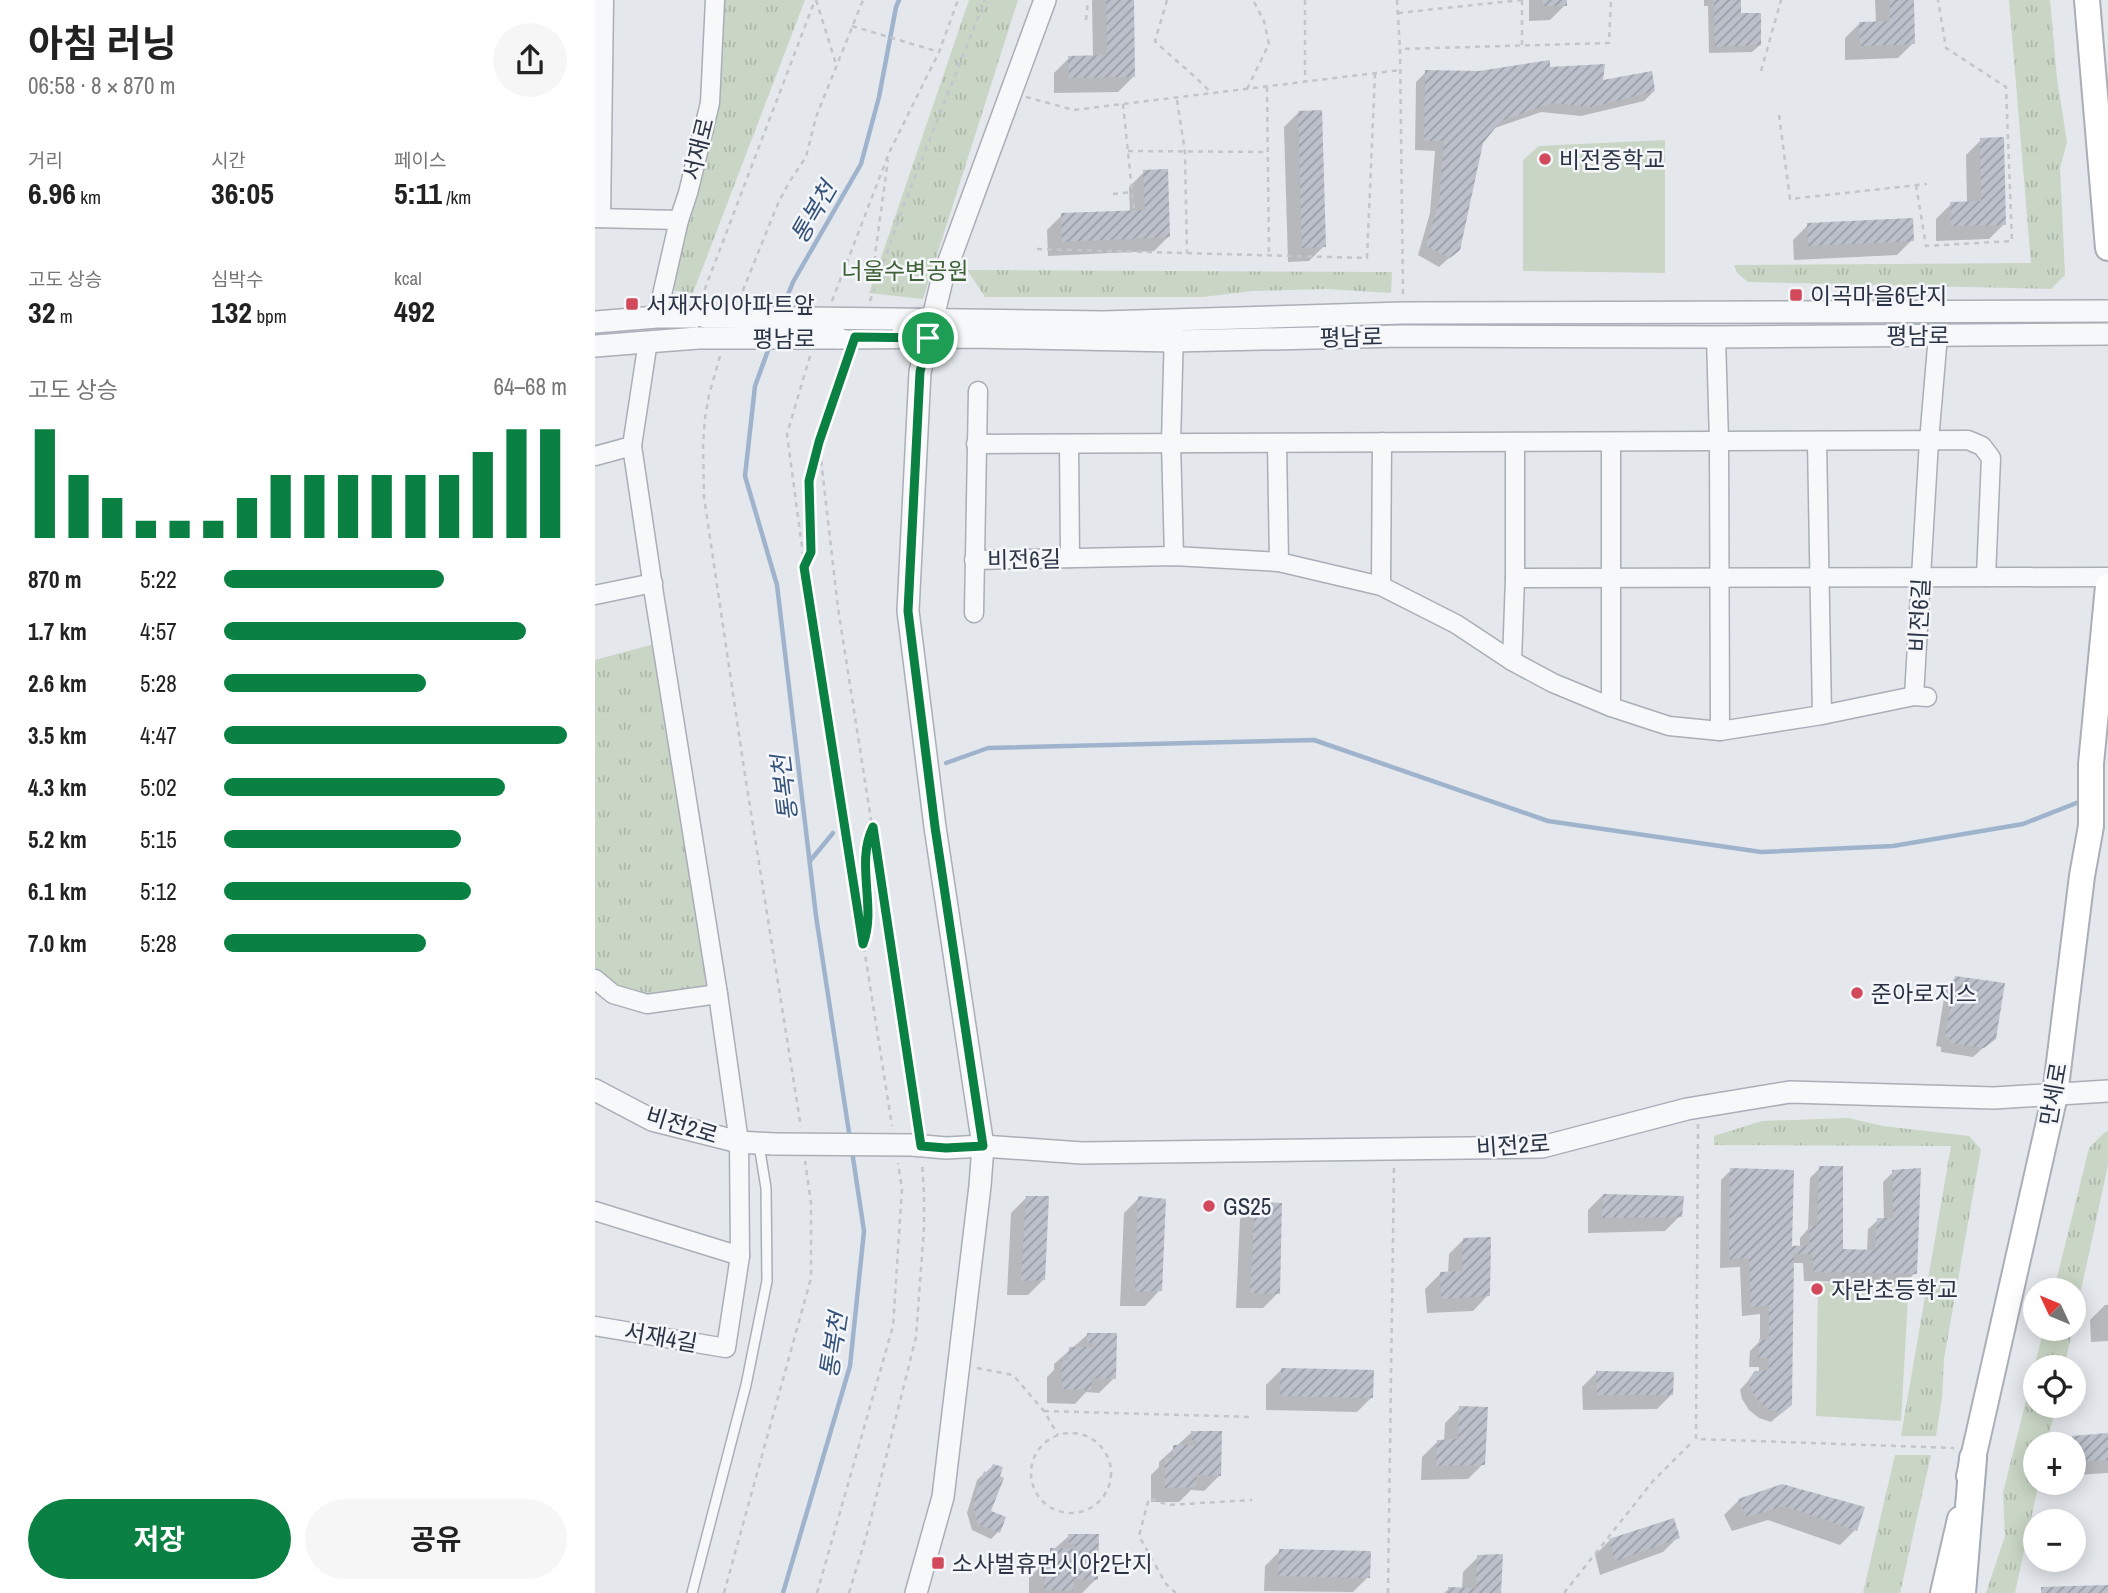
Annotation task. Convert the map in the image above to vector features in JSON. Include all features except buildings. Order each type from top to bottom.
[{"type":"main road","points":[[2087,0],[2108,248]]},
{"type":"main road","name":"만세로","points":[[1943,1593],[2055,1095],[2082,876],[2091,826],[2091,764],[2108,586]]},
{"type":"main road","points":[[1962,1593],[1974,1454]]},
{"type":"street","points":[[604,0],[598,218],[679,220]]},
{"type":"street","name":"서재로","points":[[657,317],[710,103],[715,0]]},
{"type":"street","points":[[916,1593],[943,1497],[983,1146],[935,827],[908,611],[920,372],[942,280],[1045,0]]},
{"type":"street","name":"평남로","points":[[595,322],[657,317],[703,308],[893,318],[931,329]]},
{"type":"street","points":[[1174,556],[1171,443],[1174,330],[1403,313],[2108,310]]},
{"type":"street","name":"평남로","points":[[595,346],[698,338],[847,338],[931,329],[1048,337],[1174,330],[1402,336],[2108,334]]},
{"type":"street","name":"비전6길","points":[[978,391],[974,560],[1174,556],[1279,562],[1381,586],[1456,624],[1512,661],[1553,683],[1611,707],[1669,726],[1720,732],[1921,696],[1921,577],[1938,335]]},
{"type":"street","points":[[1716,337],[1720,732]]},
{"type":"street","points":[[595,1211],[740,1256],[757,1143],[718,994],[632,446],[648,341]]},
{"type":"street","points":[[976,444],[1969,440],[1982,446],[1991,458],[1986,577]]},
{"type":"street","points":[[1817,441],[1822,715]]},
{"type":"street","points":[[1381,586],[1382,442]]},
{"type":"street","points":[[1512,661],[1515,442]]},
{"type":"street","points":[[1611,442],[1611,707]]},
{"type":"street","points":[[1069,443],[1070,558]]},
{"type":"street","points":[[1277,443],[1279,562]]},
{"type":"street","points":[[595,456],[632,446]]},
{"type":"street","points":[[974,560],[974,613]]},
{"type":"street","points":[[1515,578],[2108,577]]},
{"type":"street","points":[[595,595],[653,583]]},
{"type":"street","points":[[595,979],[613,994],[647,1004],[718,994]]},
{"type":"street","name":"비전2로","points":[[595,1090],[652,1120],[757,1143],[916,1145],[946,1148],[983,1146],[1082,1153],[1542,1147],[1698,1107],[1790,1092],[1994,1098],[2108,1091]]},
{"type":"street","name":"서재4길","points":[[595,1326],[726,1348],[740,1256]]},
{"type":"lane","points":[[692,1593],[746,1385],[768,1281],[766,1188],[757,1143]]},
{"type":"path","points":[[816,0],[837,65]]},
{"type":"path","points":[[703,308],[816,0]]},
{"type":"path","points":[[739,300],[779,201],[806,157],[816,117],[863,0]]},
{"type":"path","points":[[829,309],[889,153],[939,52],[958,0]]},
{"type":"path","points":[[868,306],[903,206],[985,0]]},
{"type":"path","points":[[1086,20],[1088,0]]},
{"type":"path","points":[[1167,0],[1155,41],[1212,94]]},
{"type":"path","points":[[1247,89],[1269,44],[1265,22],[1253,0]]},
{"type":"path","points":[[1305,0],[1305,82]]},
{"type":"path","points":[[1398,0],[1403,313]]},
{"type":"path","points":[[1398,13],[1521,0],[1522,45]]},
{"type":"path","points":[[1400,48],[1609,43],[1611,0]]},
{"type":"path","points":[[1761,71],[1781,0]]},
{"type":"path","points":[[1916,185],[1926,246],[2012,241],[2007,87],[1946,48],[1938,0]]},
{"type":"path","points":[[852,26],[939,52]]},
{"type":"path","points":[[1011,93],[1074,110],[1400,69]]},
{"type":"path","points":[[1037,249],[1367,258],[1375,74]]},
{"type":"path","points":[[1267,87],[1269,255]]},
{"type":"path","points":[[1177,98],[1185,152],[1187,253]]},
{"type":"path","points":[[1123,104],[1134,210]]},
{"type":"path","points":[[1779,115],[1790,199],[1927,184]]},
{"type":"path","points":[[1128,151],[1269,152]]},
{"type":"path","points":[[876,285],[875,255],[889,153]]},
{"type":"path","points":[[1113,194],[1132,192]]},
{"type":"path","points":[[804,567],[811,552],[809,481],[847,338]]},
{"type":"path","points":[[814,348],[787,435],[804,567],[893,1135]]},
{"type":"path","points":[[720,355],[705,418],[704,497],[801,1126]]},
{"type":"path","points":[[819,442],[838,608],[873,827],[924,1193],[916,1337],[868,1530],[849,1593]]},
{"type":"path","points":[[863,944],[868,931],[865,884],[867,838],[873,827]]},
{"type":"path","points":[[1698,1107],[1696,1439],[1974,1454]]},
{"type":"path","points":[[1388,1593],[1395,1149]]},
{"type":"path","points":[[724,1593],[811,1278],[811,1203],[804,1152]]},
{"type":"path","points":[[817,1593],[893,1326],[902,1189],[897,1162]]},
{"type":"path","points":[[959,1364],[1013,1375],[1044,1411],[1058,1435]]},
{"type":"path","points":[[1044,1411],[1252,1417]]},
{"type":"path","points":[[1083,1434],[1104,1449],[1110,1460],[1109,1485],[1103,1497],[1094,1506],[1081,1512],[1067,1513],[1043,1502],[1031,1477],[1037,1451],[1058,1435],[1083,1434]]},
{"type":"path","points":[[1564,1593],[1653,1481],[1690,1444]]},
{"type":"path","points":[[1176,1593],[1166,1584],[1139,1536],[1149,1498],[1167,1505],[1252,1500]]},
{"type":"green space","points":[[717,0],[805,0],[693,293],[675,291],[673,284]]},
{"type":"green space","name":"너울수변공원","points":[[969,0],[1018,0],[923,299],[869,293]]},
{"type":"green space","points":[[2009,0],[2050,0],[2057,79],[2067,142],[2060,168],[2065,275],[2051,289],[1748,282],[1737,273],[1734,265],[2031,263]]},
{"type":"green space","points":[[1665,140],[1665,273],[1523,271],[1523,160],[1539,146]]},
{"type":"green space","points":[[967,270],[1392,272],[1391,293],[1327,289],[1252,291],[1203,297],[985,297]]},
{"type":"green space","points":[[662,642],[718,994],[647,1004],[595,979],[595,660]]},
{"type":"green space","points":[[1848,1118],[1883,1126],[1969,1136],[1981,1149],[1944,1359],[1936,1436],[1901,1436],[1951,1146],[1714,1145],[1714,1136],[1762,1121]]},
{"type":"green space","points":[[2108,1131],[2108,1165],[2084,1278],[2057,1278],[2089,1148]]},
{"type":"green space","points":[[1909,1280],[1901,1421],[1816,1416],[1818,1283]]},
{"type":"green space","points":[[2041,1341],[2070,1341],[2067,1355],[2037,1355]]},
{"type":"green space","points":[[2023,1413],[2023,1418],[2053,1418],[2050,1432],[2023,1432],[2023,1495],[2036,1495],[2033,1509],[2023,1509],[2023,1556],[2015,1593],[1986,1593],[2005,1536],[2003,1493]]},
{"type":"green space","points":[[1895,1455],[1931,1455],[1900,1593],[1863,1593]]},
{"type":"waterway","name":"통복천","points":[[782,310],[793,282],[861,164],[879,97],[899,0]]},
{"type":"waterway","name":"통복천","points":[[770,345],[755,386],[745,476],[777,585],[816,916],[850,1139]]},
{"type":"waterway","points":[[946,763],[988,748],[1314,740],[1548,821],[1761,852],[1893,846],[2023,824],[2084,800]]},
{"type":"waterway","points":[[810,861],[833,833]]},
{"type":"waterway","name":"통복천","points":[[783,1593],[850,1366],[864,1231],[852,1151]]},
{"type":"place","name":"비전중학교","points":[[1545,159]]},
{"type":"place","name":"이곡마을6단지","points":[[1796,295]]},
{"type":"place","name":"서재자이아파트앞","points":[[632,304]]},
{"type":"place","name":"준아로지스","points":[[1857,993]]},
{"type":"place","name":"GS25","points":[[1209,1206]]},
{"type":"place","name":"자란초등학교","points":[[1817,1289]]},
{"type":"place","name":"소사벌휴먼시아2단지","points":[[938,1563]]},
{"type":"route","points":[[855,337],[928,338],[920,372],[908,611],[935,827],[983,1146],[946,1148],[921,1146],[873,827],[867,838],[865,884],[868,931],[863,944],[804,567],[811,552],[809,481],[819,442],[855,337]]}]
